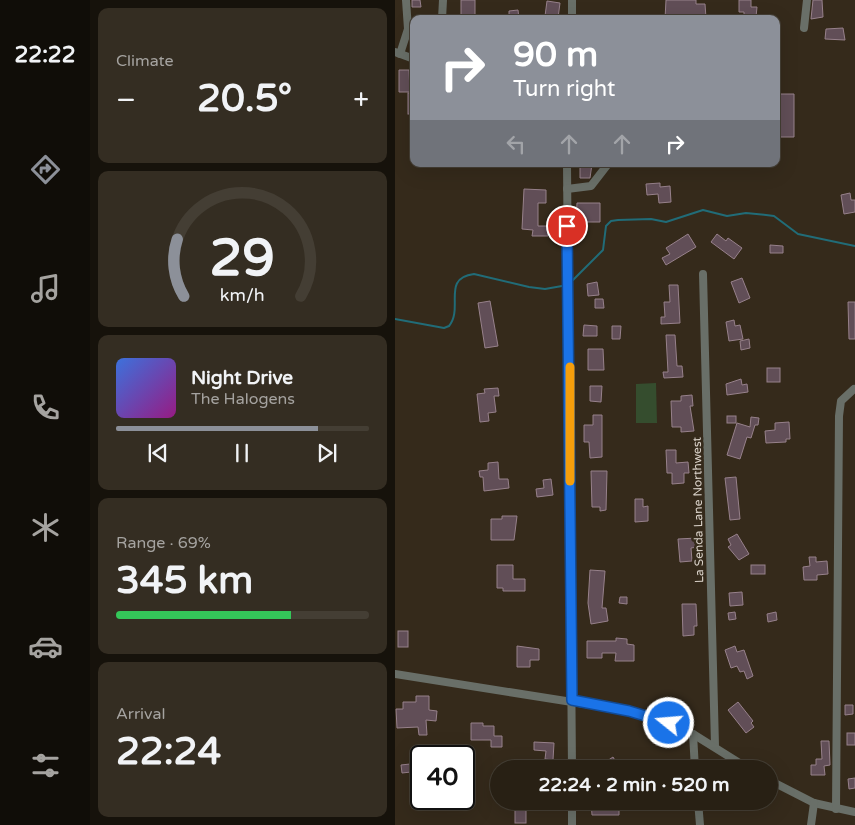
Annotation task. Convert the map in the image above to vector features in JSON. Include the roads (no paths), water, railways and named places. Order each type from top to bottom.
[{"type":"street","points":[[406,0],[408,29],[398,53],[410,58]]},
{"type":"street","points":[[442,15],[443,0]]},
{"type":"street","points":[[572,0],[572,15]]},
{"type":"street","points":[[805,28],[807,0]]},
{"type":"street","points":[[567,167],[572,760]]},
{"type":"street","points":[[567,189],[591,186],[606,167]]},
{"type":"street","name":"La Senda Lane Northwest","points":[[703,274],[715,746]]},
{"type":"street","points":[[836,808],[839,416],[841,401],[854,388]]},
{"type":"street","points":[[395,674],[572,700],[629,711],[669,723],[693,734],[736,760]]},
{"type":"street","points":[[693,734],[694,760]]},
{"type":"street","points":[[778,785],[814,804],[855,812]]},
{"type":"street","points":[[811,825],[814,804]]},
{"type":"street","points":[[571,825],[572,810]]},
{"type":"street","points":[[699,810],[700,825]]},
{"type":"waterway","points":[[573,280],[603,250],[606,226],[611,221],[618,220],[651,219],[666,222],[703,210],[727,216],[746,213],[766,215],[774,216],[798,234],[855,246]]},
{"type":"waterway","points":[[395,319],[444,328],[449,326],[455,311],[455,295],[458,281],[474,274],[529,287],[545,289],[562,286]]}]
